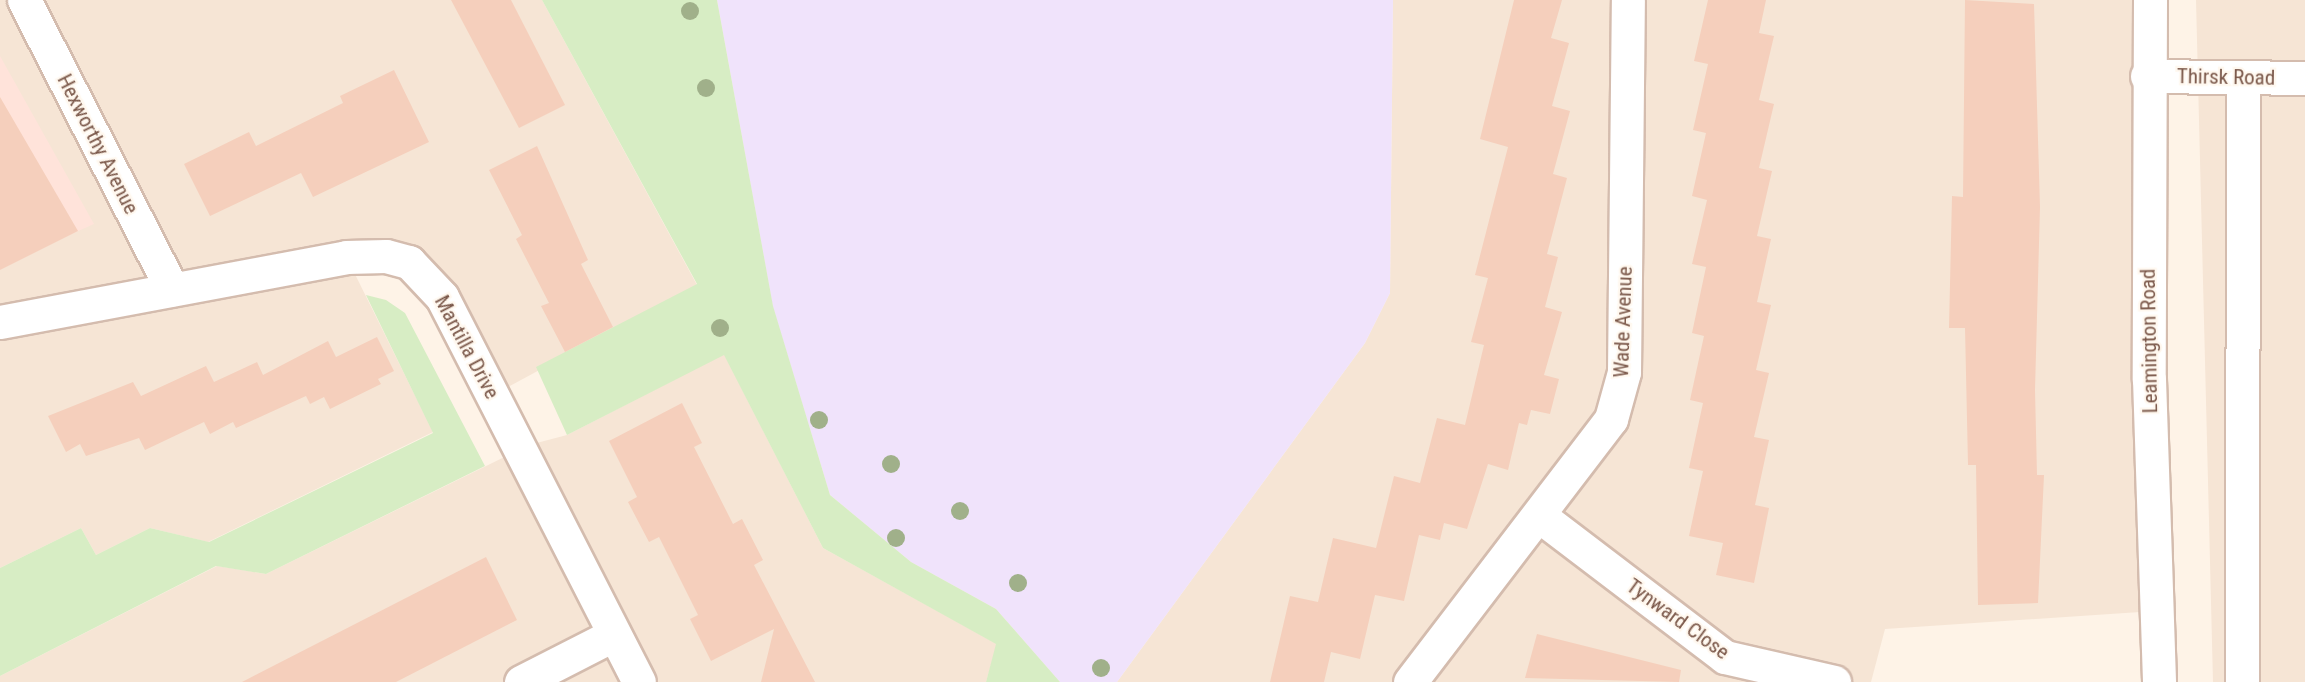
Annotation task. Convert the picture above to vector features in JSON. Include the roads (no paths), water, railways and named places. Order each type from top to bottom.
[{"type":"street","name":"Hexworthy Avenue","points":[[24,0],[172,288]]},
{"type":"street","name":"Wade Avenue","points":[[1410,682],[1540,517],[1611,419],[1624,372],[1628,0]]},
{"type":"street","name":"Leamington Road","points":[[2150,0],[2147,76],[2149,379],[2159,682]]},
{"type":"street","name":"Thirsk Road","points":[[2147,76],[2305,78]]},
{"type":"street","points":[[2242,682],[2243,77]]},
{"type":"street","name":"Mantilla Drive","points":[[0,322],[346,257],[386,256],[409,262],[442,297],[639,682]]},
{"type":"street","name":"Tynward Close","points":[[1540,517],[1725,657],[1834,682]]},
{"type":"street","points":[[520,682],[613,635]]}]
